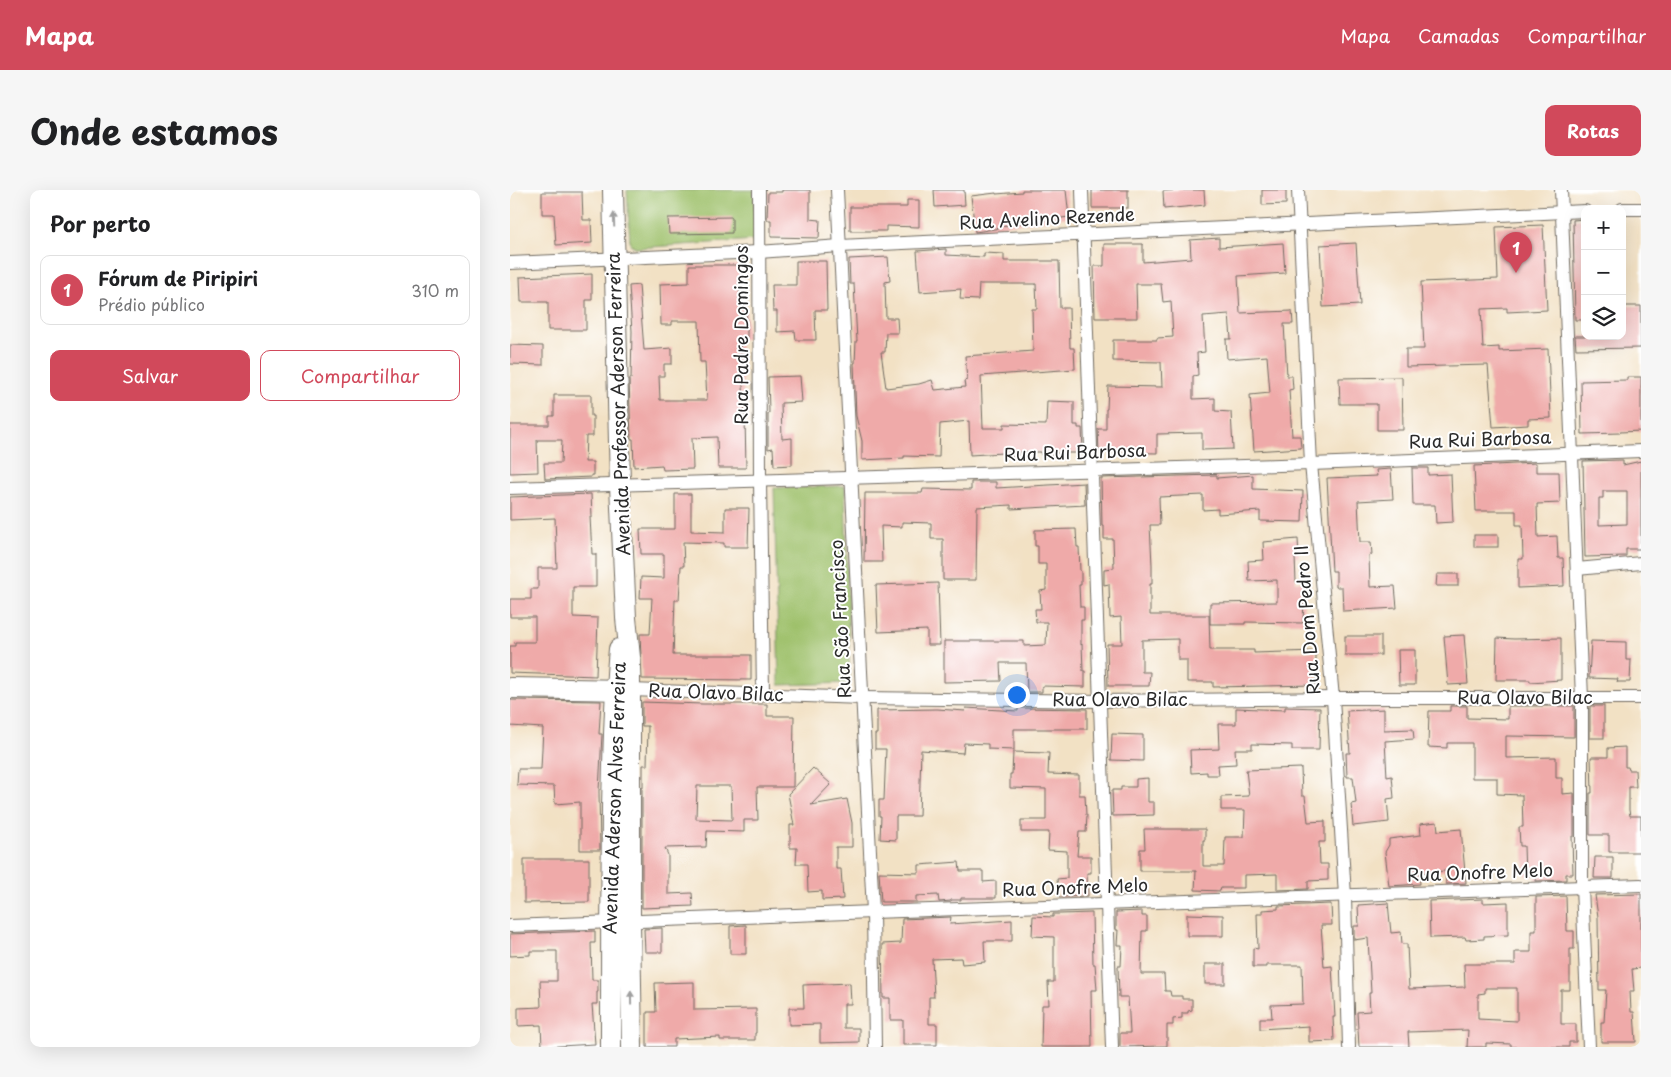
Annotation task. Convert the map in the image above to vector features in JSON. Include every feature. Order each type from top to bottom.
[{"type":"main road","name":"Avenida Professor Aderson Ferreira","points":[[613,190],[620,485],[626,618]]},
{"type":"main road","name":"Avenida Aderson Alves Ferreira","points":[[611,1047],[620,922],[623,691],[620,644],[626,618]]},
{"type":"main road","name":"Rua Olavo Bilac","points":[[510,688],[623,691]]},
{"type":"main road","name":"Avenida Aderson Alves Ferreira","points":[[620,922],[632,1047]]},
{"type":"street","name":"Rua Padre Domingos","points":[[760,190],[760,480],[763,694]]},
{"type":"street","name":"Rua São Francisco","points":[[837,190],[873,912],[875,1047]]},
{"type":"street","points":[[1082,190],[1112,1047]]},
{"type":"street","name":"Rua Dom Pedro II","points":[[1298,190],[1311,464],[1333,698],[1345,896],[1350,1047]]},
{"type":"street","points":[[1561,190],[1582,698],[1582,887],[1589,1047]]},
{"type":"street","points":[[1626,209],[1641,209]]},
{"type":"street","name":"Rua Avelino Rezende","points":[[510,262],[616,259],[840,246],[1581,211]]},
{"type":"street","name":"Rua Rui Barbosa","points":[[510,488],[1311,464],[1641,451]]},
{"type":"street","points":[[1577,568],[1641,563]]},
{"type":"street","name":"Rua Olavo Bilac","points":[[623,691],[862,698],[1101,701],[1333,698],[1641,698]]},
{"type":"street","name":"Rua Onofre Melo","points":[[510,926],[1641,885]]},
{"type":"green space","points":[[627,190],[754,190],[755,240],[637,248],[630,244]]},
{"type":"green space","points":[[845,486],[850,683],[779,685],[774,488]]},
{"type":"building","points":[[782,190],[810,190],[810,219],[820,220],[819,238],[771,237],[771,220],[767,220],[768,192],[782,192]]},
{"type":"building","points":[[934,190],[964,190],[965,205],[935,207]]},
{"type":"building","points":[[1022,190],[1066,190],[1069,217],[1001,226],[1001,228],[975,232],[971,196],[1022,192]]},
{"type":"building","points":[[1092,190],[1128,190],[1128,208],[1092,208]]},
{"type":"building","points":[[1204,190],[1205,205],[1164,209],[1163,191]]},
{"type":"building","points":[[1262,190],[1286,190],[1286,204],[1262,205]]},
{"type":"building","points":[[542,192],[582,192],[583,220],[591,220],[592,243],[556,245],[554,214],[542,214]]},
{"type":"building","points":[[907,200],[919,200],[919,227],[886,226],[886,231],[850,231],[850,207],[907,207]]},
{"type":"building","points":[[732,217],[732,233],[669,234],[668,218]]},
{"type":"building","points":[[1581,219],[1581,320],[1575,320],[1573,220]]},
{"type":"building","points":[[1543,225],[1547,310],[1507,312],[1507,308],[1481,309],[1483,348],[1499,347],[1499,351],[1548,349],[1551,418],[1528,419],[1528,425],[1493,427],[1488,365],[1406,367],[1406,349],[1424,349],[1421,282],[1498,279],[1496,227]]},
{"type":"building","points":[[1219,238],[1219,247],[1283,243],[1285,273],[1238,276],[1240,313],[1292,311],[1293,324],[1284,324],[1287,376],[1292,376],[1293,389],[1289,390],[1292,436],[1300,436],[1301,448],[1254,451],[1250,395],[1270,393],[1267,356],[1227,359],[1226,339],[1231,339],[1229,314],[1203,316],[1205,352],[1197,353],[1198,375],[1193,376],[1193,399],[1215,398],[1215,411],[1231,412],[1233,449],[1202,450],[1202,433],[1157,434],[1157,453],[1099,452],[1098,429],[1106,429],[1108,386],[1162,387],[1161,362],[1113,361],[1113,340],[1157,340],[1157,338],[1173,337],[1171,301],[1163,302],[1161,284],[1136,284],[1137,318],[1095,318],[1094,266],[1104,266],[1104,244],[1143,244],[1143,262],[1191,258],[1190,240]]},
{"type":"building","points":[[1356,243],[1360,305],[1323,307],[1320,245]]},
{"type":"building","points":[[946,249],[946,255],[984,257],[984,253],[1004,254],[1004,261],[1059,261],[1060,308],[1069,308],[1070,348],[1074,348],[1075,369],[981,376],[983,428],[1004,428],[1004,424],[1046,425],[1047,401],[1074,402],[1074,425],[1082,428],[1083,452],[1054,453],[1053,456],[1041,455],[1041,452],[1018,452],[1018,456],[1003,456],[1003,453],[970,455],[969,421],[940,424],[939,457],[904,456],[904,458],[862,460],[862,441],[856,416],[854,363],[857,341],[854,284],[850,284],[849,259],[888,257],[890,281],[885,282],[886,318],[897,318],[898,333],[886,333],[885,352],[881,352],[886,388],[919,384],[932,380],[935,390],[965,387],[964,381],[967,380],[965,356],[1033,351],[1032,309],[1037,309],[1036,284],[979,284],[978,300],[960,299],[961,289],[920,292],[917,251]]},
{"type":"building","points":[[796,261],[826,261],[827,310],[815,310],[816,340],[796,340],[795,331],[777,332],[777,311],[773,311],[772,285],[796,285]]},
{"type":"building","points":[[689,265],[747,265],[747,277],[739,277],[740,303],[745,303],[747,322],[747,339],[740,339],[746,468],[718,468],[717,437],[692,438],[693,469],[663,470],[662,465],[634,467],[629,379],[631,379],[632,331],[629,286],[639,285],[644,350],[672,348],[672,364],[664,364],[664,376],[659,376],[660,400],[707,400],[705,362],[700,362],[699,321],[672,321],[672,325],[661,325],[660,284],[689,283]]},
{"type":"building","points":[[592,274],[592,300],[586,300],[586,330],[548,330],[548,302],[521,302],[520,277]]},
{"type":"building","points":[[1626,306],[1641,306],[1641,348],[1576,349],[1575,336],[1581,336],[1581,340],[1626,340]]},
{"type":"building","points":[[510,345],[543,346],[543,365],[510,364]]},
{"type":"building","points":[[800,376],[802,402],[781,403],[782,439],[792,438],[792,465],[774,466],[773,448],[768,449],[768,377]]},
{"type":"building","points":[[1402,377],[1403,430],[1377,430],[1377,404],[1340,404],[1339,378]]},
{"type":"building","points":[[1627,377],[1641,377],[1641,431],[1582,434],[1581,381],[1627,380]]},
{"type":"building","points":[[554,395],[591,395],[593,436],[586,436],[585,462],[593,462],[593,475],[591,477],[545,479],[544,463],[561,463],[562,440],[537,440],[538,472],[510,473],[510,425],[549,425],[549,416],[554,416]]},
{"type":"building","points":[[1623,460],[1623,465],[1641,461],[1641,549],[1626,549],[1626,556],[1585,557],[1583,461]],"holes":[[[1603,491],[1627,491],[1627,524],[1599,525],[1599,498],[1603,498]]]},
{"type":"building","points":[[1536,463],[1536,472],[1559,472],[1560,503],[1537,504],[1538,537],[1557,536],[1558,558],[1563,558],[1564,586],[1518,588],[1518,559],[1523,559],[1522,525],[1516,525],[1516,511],[1476,511],[1474,466]]},
{"type":"building","points":[[1412,468],[1428,468],[1428,475],[1451,474],[1453,522],[1436,523],[1435,505],[1413,505]]},
{"type":"building","points":[[1391,469],[1393,499],[1358,501],[1360,542],[1371,542],[1372,555],[1369,555],[1370,587],[1395,586],[1397,608],[1343,611],[1342,587],[1336,587],[1336,571],[1332,571],[1327,478],[1377,476],[1376,470]]},
{"type":"building","points":[[1217,475],[1217,478],[1253,475],[1253,489],[1303,491],[1302,522],[1260,521],[1260,511],[1218,514],[1218,509],[1203,510],[1203,495],[1159,497],[1160,525],[1150,525],[1152,584],[1150,584],[1150,615],[1209,615],[1210,650],[1254,650],[1254,653],[1316,651],[1316,685],[1213,687],[1213,682],[1187,682],[1187,660],[1178,660],[1178,639],[1142,640],[1142,672],[1150,672],[1149,686],[1108,686],[1107,644],[1122,644],[1121,617],[1110,618],[1109,584],[1104,585],[1104,569],[1114,568],[1113,539],[1104,539],[1104,526],[1102,526],[1101,478]]},
{"type":"building","points":[[971,482],[996,482],[996,488],[1084,483],[1085,505],[1011,509],[1011,505],[977,507],[976,580],[943,580],[943,539],[931,539],[931,523],[902,522],[902,527],[881,526],[882,562],[864,562],[865,493],[922,493],[923,489],[971,490]]},
{"type":"building","points":[[591,494],[592,517],[590,517],[592,554],[596,554],[596,587],[573,587],[573,617],[598,618],[596,676],[510,673],[510,646],[515,646],[515,642],[535,642],[535,617],[510,617],[510,599],[531,599],[531,589],[538,589],[538,568],[557,568],[555,518],[510,520],[510,497]]},
{"type":"building","points":[[675,494],[691,494],[691,531],[725,532],[725,508],[749,508],[748,547],[724,547],[724,543],[683,542],[684,566],[681,566],[679,600],[675,600],[673,655],[751,655],[751,680],[642,679],[640,634],[650,634],[652,598],[640,598],[641,577],[664,578],[664,554],[641,554],[640,529],[675,529]]},
{"type":"building","points":[[1076,529],[1081,571],[1081,585],[1079,585],[1080,607],[1084,607],[1084,620],[1081,620],[1081,645],[1083,671],[1085,671],[1085,687],[1042,686],[1042,692],[1027,692],[1026,663],[1000,663],[1001,681],[944,682],[944,641],[1024,641],[1024,646],[1046,645],[1047,622],[1036,622],[1035,609],[1041,609],[1040,591],[1046,590],[1046,564],[1038,564],[1038,546],[1035,546],[1035,530]]},
{"type":"building","points":[[1474,535],[1498,535],[1498,547],[1474,547]]},
{"type":"building","points":[[1298,539],[1299,557],[1295,557],[1296,582],[1306,582],[1303,623],[1245,622],[1245,624],[1210,624],[1210,603],[1277,602],[1277,580],[1249,581],[1248,561],[1264,560],[1263,542]]},
{"type":"building","points":[[1437,574],[1458,574],[1458,586],[1436,586]]},
{"type":"building","points":[[938,583],[940,645],[927,645],[927,630],[878,632],[876,585]]},
{"type":"building","points":[[1464,635],[1468,684],[1448,685],[1444,636]]},
{"type":"building","points":[[1345,636],[1381,636],[1381,655],[1345,655]]},
{"type":"building","points":[[1497,638],[1561,638],[1561,680],[1530,682],[1530,680],[1496,680]]},
{"type":"building","points":[[1591,641],[1626,642],[1626,660],[1631,660],[1630,682],[1617,682],[1618,679],[1589,678]]},
{"type":"building","points":[[1398,650],[1415,650],[1415,685],[1399,685]]},
{"type":"building","points":[[510,700],[601,701],[599,734],[602,734],[599,791],[600,850],[580,850],[580,802],[555,804],[554,786],[517,785],[518,769],[541,769],[543,728],[510,726]]},
{"type":"building","points":[[642,702],[767,704],[767,716],[794,716],[793,787],[757,787],[758,820],[744,820],[744,832],[707,831],[706,847],[665,848],[668,855],[668,894],[692,893],[693,906],[642,908],[642,788],[643,765],[647,765],[648,726],[642,726]],"holes":[[[697,786],[731,786],[732,820],[696,819]]]},
{"type":"building","points":[[1450,706],[1467,706],[1467,718],[1508,719],[1508,706],[1574,706],[1574,737],[1506,736],[1506,758],[1556,757],[1556,778],[1562,778],[1562,794],[1574,793],[1573,874],[1566,874],[1566,880],[1536,881],[1536,875],[1525,876],[1524,846],[1520,846],[1519,827],[1523,827],[1522,795],[1497,794],[1497,778],[1472,778],[1472,743],[1447,743],[1447,748],[1428,747],[1429,711],[1450,711]]},
{"type":"building","points":[[1590,706],[1604,706],[1604,738],[1590,738]]},
{"type":"building","points":[[1285,707],[1320,708],[1319,750],[1292,750],[1292,745],[1252,744],[1252,749],[1235,749],[1236,764],[1218,765],[1219,775],[1207,775],[1207,772],[1191,773],[1190,750],[1219,749],[1218,724],[1236,724],[1236,708],[1285,710]]},
{"type":"building","points":[[966,708],[1018,711],[1018,708],[1087,709],[1087,729],[1014,729],[1014,750],[988,749],[988,744],[964,743],[963,753],[921,750],[919,816],[896,816],[896,840],[880,839],[881,816],[879,816],[879,800],[884,800],[886,749],[875,749],[877,710],[937,709],[965,711]]},
{"type":"building","points":[[1384,709],[1384,730],[1413,729],[1414,739],[1385,741],[1387,777],[1392,776],[1394,798],[1387,799],[1389,822],[1353,826],[1351,804],[1356,803],[1353,777],[1347,777],[1346,753],[1350,753],[1347,711]]},
{"type":"building","points":[[1112,734],[1143,735],[1143,761],[1111,760]]},
{"type":"building","points":[[1625,747],[1625,767],[1628,767],[1629,770],[1635,770],[1636,787],[1629,787],[1629,810],[1630,816],[1641,816],[1641,852],[1609,852],[1609,835],[1590,835],[1591,757],[1608,757],[1608,748]]},
{"type":"building","points":[[1013,752],[1049,753],[1048,774],[1079,775],[1079,795],[1085,795],[1087,815],[1086,832],[1079,832],[1077,856],[1091,856],[1091,873],[1087,873],[1088,896],[1059,897],[1057,879],[1067,878],[1067,851],[1048,850],[1049,832],[1021,832],[1021,820],[1046,820],[1046,789],[1010,788]]},
{"type":"building","points":[[813,768],[831,784],[811,805],[847,799],[852,823],[852,847],[836,847],[836,869],[841,869],[843,899],[822,900],[822,891],[808,892],[807,864],[796,864],[797,848],[790,848],[790,825],[794,825],[788,794]]},
{"type":"building","points":[[1301,768],[1302,796],[1305,796],[1308,822],[1325,821],[1325,842],[1319,842],[1320,864],[1328,864],[1328,880],[1308,881],[1308,889],[1277,890],[1277,874],[1244,875],[1244,888],[1221,888],[1220,891],[1195,890],[1196,871],[1140,871],[1140,849],[1145,849],[1144,829],[1205,829],[1203,866],[1224,866],[1225,837],[1244,837],[1245,810],[1221,810],[1221,797],[1249,796],[1246,770]]},
{"type":"building","points":[[1148,778],[1148,802],[1154,802],[1154,815],[1113,816],[1112,790],[1121,790],[1121,787],[1136,787],[1136,779]]},
{"type":"building","points":[[1437,822],[1438,831],[1461,829],[1466,883],[1446,884],[1445,871],[1419,873],[1420,884],[1389,886],[1385,852],[1389,845],[1389,839],[1421,835],[1420,824]]},
{"type":"building","points":[[1595,857],[1613,857],[1613,878],[1594,878]]},
{"type":"building","points":[[524,859],[589,859],[589,902],[524,903]]},
{"type":"building","points":[[959,862],[960,871],[983,871],[983,882],[996,881],[996,898],[961,898],[961,900],[939,902],[938,895],[916,896],[916,902],[881,902],[879,872],[919,873],[919,865]]},
{"type":"building","points":[[1641,894],[1641,968],[1632,969],[1634,991],[1630,991],[1631,1012],[1634,1012],[1636,1042],[1601,1042],[1601,1022],[1604,1022],[1606,990],[1599,990],[1598,917],[1595,895]]},
{"type":"building","points":[[1566,896],[1567,931],[1574,931],[1574,949],[1570,949],[1570,990],[1561,990],[1561,1024],[1576,1024],[1576,1042],[1569,1042],[1569,1047],[1511,1047],[1511,1044],[1486,1043],[1486,1047],[1467,1047],[1468,1030],[1408,1032],[1409,1047],[1359,1047],[1357,1012],[1370,1011],[1369,993],[1371,993],[1368,938],[1354,940],[1354,926],[1359,926],[1358,905],[1388,903],[1391,933],[1401,932],[1402,944],[1407,944],[1409,989],[1465,987],[1464,964],[1515,964],[1515,952],[1531,952],[1531,931],[1536,931],[1536,897]],"holes":[[[1485,988],[1517,988],[1517,1021],[1478,1019],[1478,994],[1485,993]]]},
{"type":"building","points":[[1483,899],[1483,903],[1508,902],[1508,935],[1484,936],[1484,939],[1466,940],[1465,937],[1430,938],[1429,901]]},
{"type":"building","points":[[1331,904],[1332,925],[1321,925],[1324,967],[1332,966],[1335,1017],[1333,1017],[1334,1041],[1309,1042],[1309,1026],[1260,1029],[1260,1018],[1272,1018],[1271,1005],[1303,1004],[1302,965],[1253,967],[1253,948],[1258,949],[1257,914],[1262,914],[1262,910],[1278,909],[1278,906]]},
{"type":"building","points":[[1142,911],[1142,916],[1147,916],[1147,931],[1142,931],[1141,974],[1164,974],[1165,991],[1170,991],[1171,996],[1182,996],[1182,999],[1192,999],[1192,1010],[1188,1011],[1188,1013],[1182,1013],[1182,1018],[1173,1019],[1173,1025],[1167,1025],[1167,1046],[1120,1047],[1120,1033],[1130,1033],[1128,997],[1119,997],[1118,966],[1121,966],[1122,945],[1117,945],[1116,912]]},
{"type":"building","points":[[1092,913],[1093,964],[1095,964],[1097,990],[1091,990],[1092,1047],[1041,1047],[1042,1005],[1049,1005],[1048,982],[1054,982],[1054,937],[1032,936],[1033,916],[1053,917],[1053,914]]},
{"type":"building","points":[[1187,914],[1223,915],[1223,936],[1187,936]]},
{"type":"building","points":[[951,917],[950,924],[1012,920],[1012,941],[984,941],[985,962],[962,964],[961,958],[932,959],[934,997],[929,997],[929,1024],[937,1024],[937,1045],[903,1045],[903,1020],[890,1020],[890,998],[883,998],[882,944],[901,943],[902,919]]},
{"type":"building","points":[[746,925],[746,954],[730,954],[730,926]]},
{"type":"building","points":[[662,928],[662,952],[645,952],[644,929]]},
{"type":"building","points":[[595,931],[595,943],[591,943],[592,980],[598,980],[597,1004],[592,1004],[595,1044],[542,1047],[541,1025],[518,1026],[518,1008],[541,1007],[540,981],[557,981],[557,951],[530,951],[530,955],[510,956],[510,934]]},
{"type":"building","points":[[1205,964],[1225,964],[1225,984],[1205,984]]},
{"type":"building","points":[[694,982],[694,1010],[756,1009],[755,1040],[720,1040],[720,1037],[674,1039],[674,1047],[647,1047],[647,1012],[656,1012],[655,983]]},
{"type":"building","points":[[850,983],[851,1004],[844,1004],[844,1028],[859,1028],[859,1042],[820,1043],[820,1024],[789,1025],[789,1008],[804,1008],[803,985]]},
{"type":"place","name":"Fórum de Piripiri","points":[[1516,273]]}]
